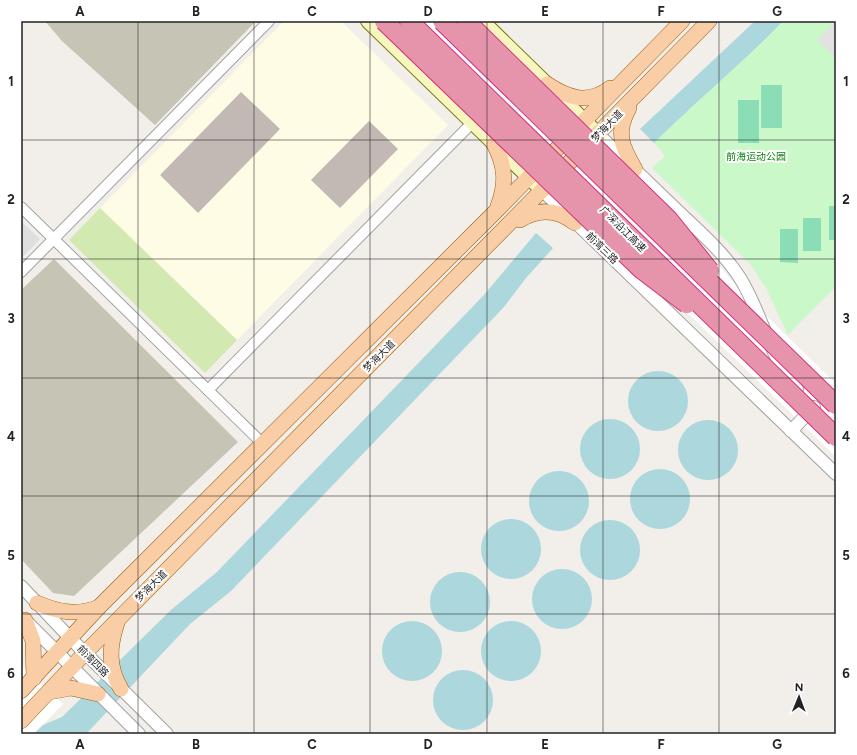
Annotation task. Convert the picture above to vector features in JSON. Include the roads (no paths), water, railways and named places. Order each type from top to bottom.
[{"type":"highway","points":[[384,21],[656,283],[736,341]]},
{"type":"highway","name":"广深沿江高速","points":[[409,21],[836,437]]},
{"type":"highway","points":[[442,21],[836,405]]},
{"type":"highway","points":[[466,21],[669,220],[692,246],[747,319]]},
{"type":"main road","name":"前湾三路","points":[[368,21],[543,191]]},
{"type":"main road","points":[[482,21],[599,134]]},
{"type":"main road","name":"梦海大道","points":[[21,691],[71,639],[100,606],[496,211],[682,21]]},
{"type":"main road","name":"梦海大道","points":[[21,721],[85,653],[507,228],[709,21]]},
{"type":"main road","points":[[547,84],[563,95],[574,98],[595,96],[607,91],[634,71]]},
{"type":"main road","points":[[634,98],[623,119],[621,128],[624,150],[635,169]]},
{"type":"main road","points":[[494,144],[503,165],[505,180],[496,211]]},
{"type":"main road","points":[[507,228],[527,216],[545,211],[562,214],[575,223]]},
{"type":"main road","points":[[37,603],[53,610],[69,612],[85,612],[100,606]]},
{"type":"main road","points":[[23,617],[34,641],[34,678]]},
{"type":"main road","points":[[118,620],[112,638],[110,655],[113,672],[121,689]]},
{"type":"main road","points":[[49,692],[71,688],[98,694]]},
{"type":"street","points":[[21,272],[269,21]]},
{"type":"street","points":[[208,390],[472,122]]},
{"type":"street","points":[[599,134],[717,250],[737,274],[754,304],[783,372],[798,390],[836,427]]},
{"type":"street","name":"前湾三路","points":[[543,191],[836,474]]},
{"type":"street","points":[[21,207],[263,444]]},
{"type":"street","points":[[791,431],[815,407]]},
{"type":"street","name":"前湾四路","points":[[21,586],[71,639],[167,734]]},
{"type":"street","name":"前湾四路","points":[[23,617],[57,653],[139,734]]},
{"type":"water","points":[[755,21],[783,21],[654,143],[640,129]]},
{"type":"water","points":[[536,233],[553,248],[526,278],[504,307],[231,591],[190,624],[86,734],[21,734],[62,717],[172,609],[217,572],[483,296]]},
{"type":"water","points":[[658,371],[674,376],[679,380],[683,385],[688,401],[683,417],[679,422],[674,426],[658,431],[642,426],[637,422],[633,417],[628,401],[633,385],[637,380],[642,376]]},
{"type":"water","points":[[610,419],[626,424],[631,428],[635,433],[640,449],[635,465],[631,470],[626,474],[610,479],[594,474],[589,470],[585,465],[580,449],[585,433],[589,428],[594,424]]},
{"type":"water","points":[[708,420],[724,425],[729,429],[733,434],[738,450],[733,466],[729,471],[724,475],[708,480],[692,475],[687,471],[683,466],[678,450],[683,434],[687,429],[692,425]]},
{"type":"water","points":[[660,469],[676,474],[681,478],[685,483],[690,499],[685,515],[681,520],[676,524],[660,529],[644,524],[639,520],[635,515],[630,499],[635,483],[639,478],[644,474]]},
{"type":"water","points":[[559,471],[575,476],[580,480],[584,485],[589,501],[584,517],[580,522],[575,526],[559,531],[543,526],[538,522],[534,517],[529,501],[534,485],[538,480],[543,476]]},
{"type":"water","points":[[511,519],[527,524],[532,528],[536,533],[541,549],[536,565],[532,570],[527,574],[511,579],[495,574],[490,570],[486,565],[481,549],[486,533],[490,528],[495,524]]},
{"type":"water","points":[[610,520],[626,525],[631,529],[635,534],[640,550],[635,566],[631,571],[626,575],[610,580],[594,575],[589,571],[585,566],[580,550],[585,534],[589,529],[594,525]]},
{"type":"water","points":[[562,569],[578,574],[583,578],[587,583],[592,599],[587,615],[583,620],[578,624],[562,629],[546,624],[541,620],[537,615],[532,599],[537,583],[541,578],[546,574]]},
{"type":"water","points":[[460,572],[476,577],[481,581],[485,586],[490,602],[485,618],[481,623],[476,627],[460,632],[444,627],[439,623],[435,618],[430,602],[435,586],[439,581],[444,577]]},
{"type":"water","points":[[412,621],[428,626],[433,630],[437,635],[442,651],[437,667],[433,672],[428,676],[412,681],[396,676],[391,672],[387,667],[382,651],[387,635],[391,630],[396,626]]},
{"type":"water","points":[[511,621],[527,626],[532,630],[536,635],[541,651],[536,667],[532,672],[527,676],[511,681],[495,676],[490,672],[486,667],[481,651],[486,635],[490,630],[495,626]]},
{"type":"water","points":[[463,670],[479,675],[484,679],[488,684],[493,700],[488,716],[484,721],[479,725],[463,730],[447,725],[442,721],[438,716],[433,700],[438,684],[442,679],[447,675]]},
{"type":"park label","name":"前海运动公园","points":[[756,156]]}]
